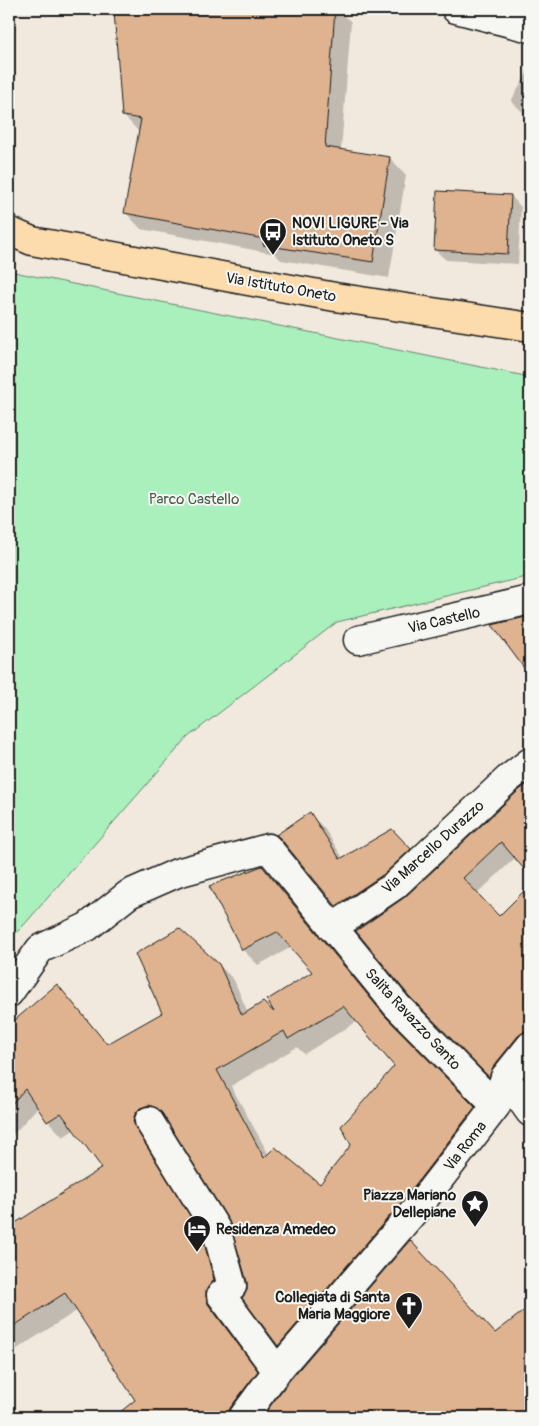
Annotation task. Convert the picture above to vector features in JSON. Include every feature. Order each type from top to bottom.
[{"type":"main road","name":"Via Istituto Oneto","points":[[16,239],[335,297],[530,328]]},
{"type":"street","points":[[456,9],[530,28]]},
{"type":"street","name":"Via Castello","points":[[358,640],[530,600]]},
{"type":"street","name":"Via Marcello Durazzo","points":[[332,928],[394,886],[508,779],[530,762]]},
{"type":"street","name":"Salita Ravazzo Santo","points":[[9,993],[40,950],[87,927],[130,894],[177,873],[268,848],[397,1006],[496,1106]]},
{"type":"street","points":[[530,1046],[505,1077],[530,1112]]},
{"type":"street","name":"Via Roma","points":[[243,1417],[277,1371],[417,1208],[496,1106],[505,1077]]},
{"type":"street","points":[[149,1121],[216,1228],[232,1286],[221,1295],[277,1371]]},
{"type":"green space","name":"Parco Castello","points":[[9,271],[530,377],[530,576],[337,622],[188,737],[9,940]]},
{"type":"building","points":[[128,9],[335,9],[325,147],[390,157],[373,262],[263,245],[264,239],[124,213],[141,119],[122,116],[114,11]]},
{"type":"building","points":[[437,191],[511,195],[508,254],[434,250]]},
{"type":"building","points":[[530,616],[530,676],[492,625]]},
{"type":"building","points":[[530,782],[530,876],[501,842],[463,878],[499,916],[530,885],[530,1031],[518,1036],[493,1067],[489,1077],[409,996],[356,931],[405,897],[518,791]]},
{"type":"building","points":[[310,812],[340,859],[392,829],[411,849],[384,874],[336,906],[276,835]]},
{"type":"building","points":[[262,866],[385,1016],[475,1107],[405,1198],[278,1346],[242,1298],[247,1290],[247,1282],[229,1221],[162,1113],[157,1108],[149,1105],[140,1108],[135,1114],[133,1121],[136,1129],[202,1235],[214,1280],[206,1290],[208,1304],[258,1371],[230,1408],[228,1417],[114,1417],[135,1400],[65,1293],[9,1329],[9,1227],[102,1168],[61,1113],[47,1122],[25,1089],[9,1107],[9,1025],[57,984],[107,1044],[162,1013],[135,954],[179,928],[219,964],[242,1015],[263,1002],[274,1012],[267,1000],[312,972],[277,932],[242,950],[209,886]],"holes":[[[343,1006],[394,1066],[341,1126],[351,1145],[320,1184],[275,1147],[264,1158],[217,1070],[284,1031],[288,1039]]]},
{"type":"building","name":"Collegiata di Santa Maria Maggiore","points":[[410,1240],[495,1333],[530,1306],[530,1417],[262,1417],[289,1381]]},
{"type":"place","name":"NOVI LIGURE - Via Istituto Oneto S","points":[[273,256]]},
{"type":"place","name":"Piazza Mariano Dellepiane","points":[[475,1228]]},
{"type":"place","name":"Residenza Amedeo","points":[[197,1253]]},
{"type":"place","name":"Collegiata di Santa Maria Maggiore","points":[[409,1330]]}]
